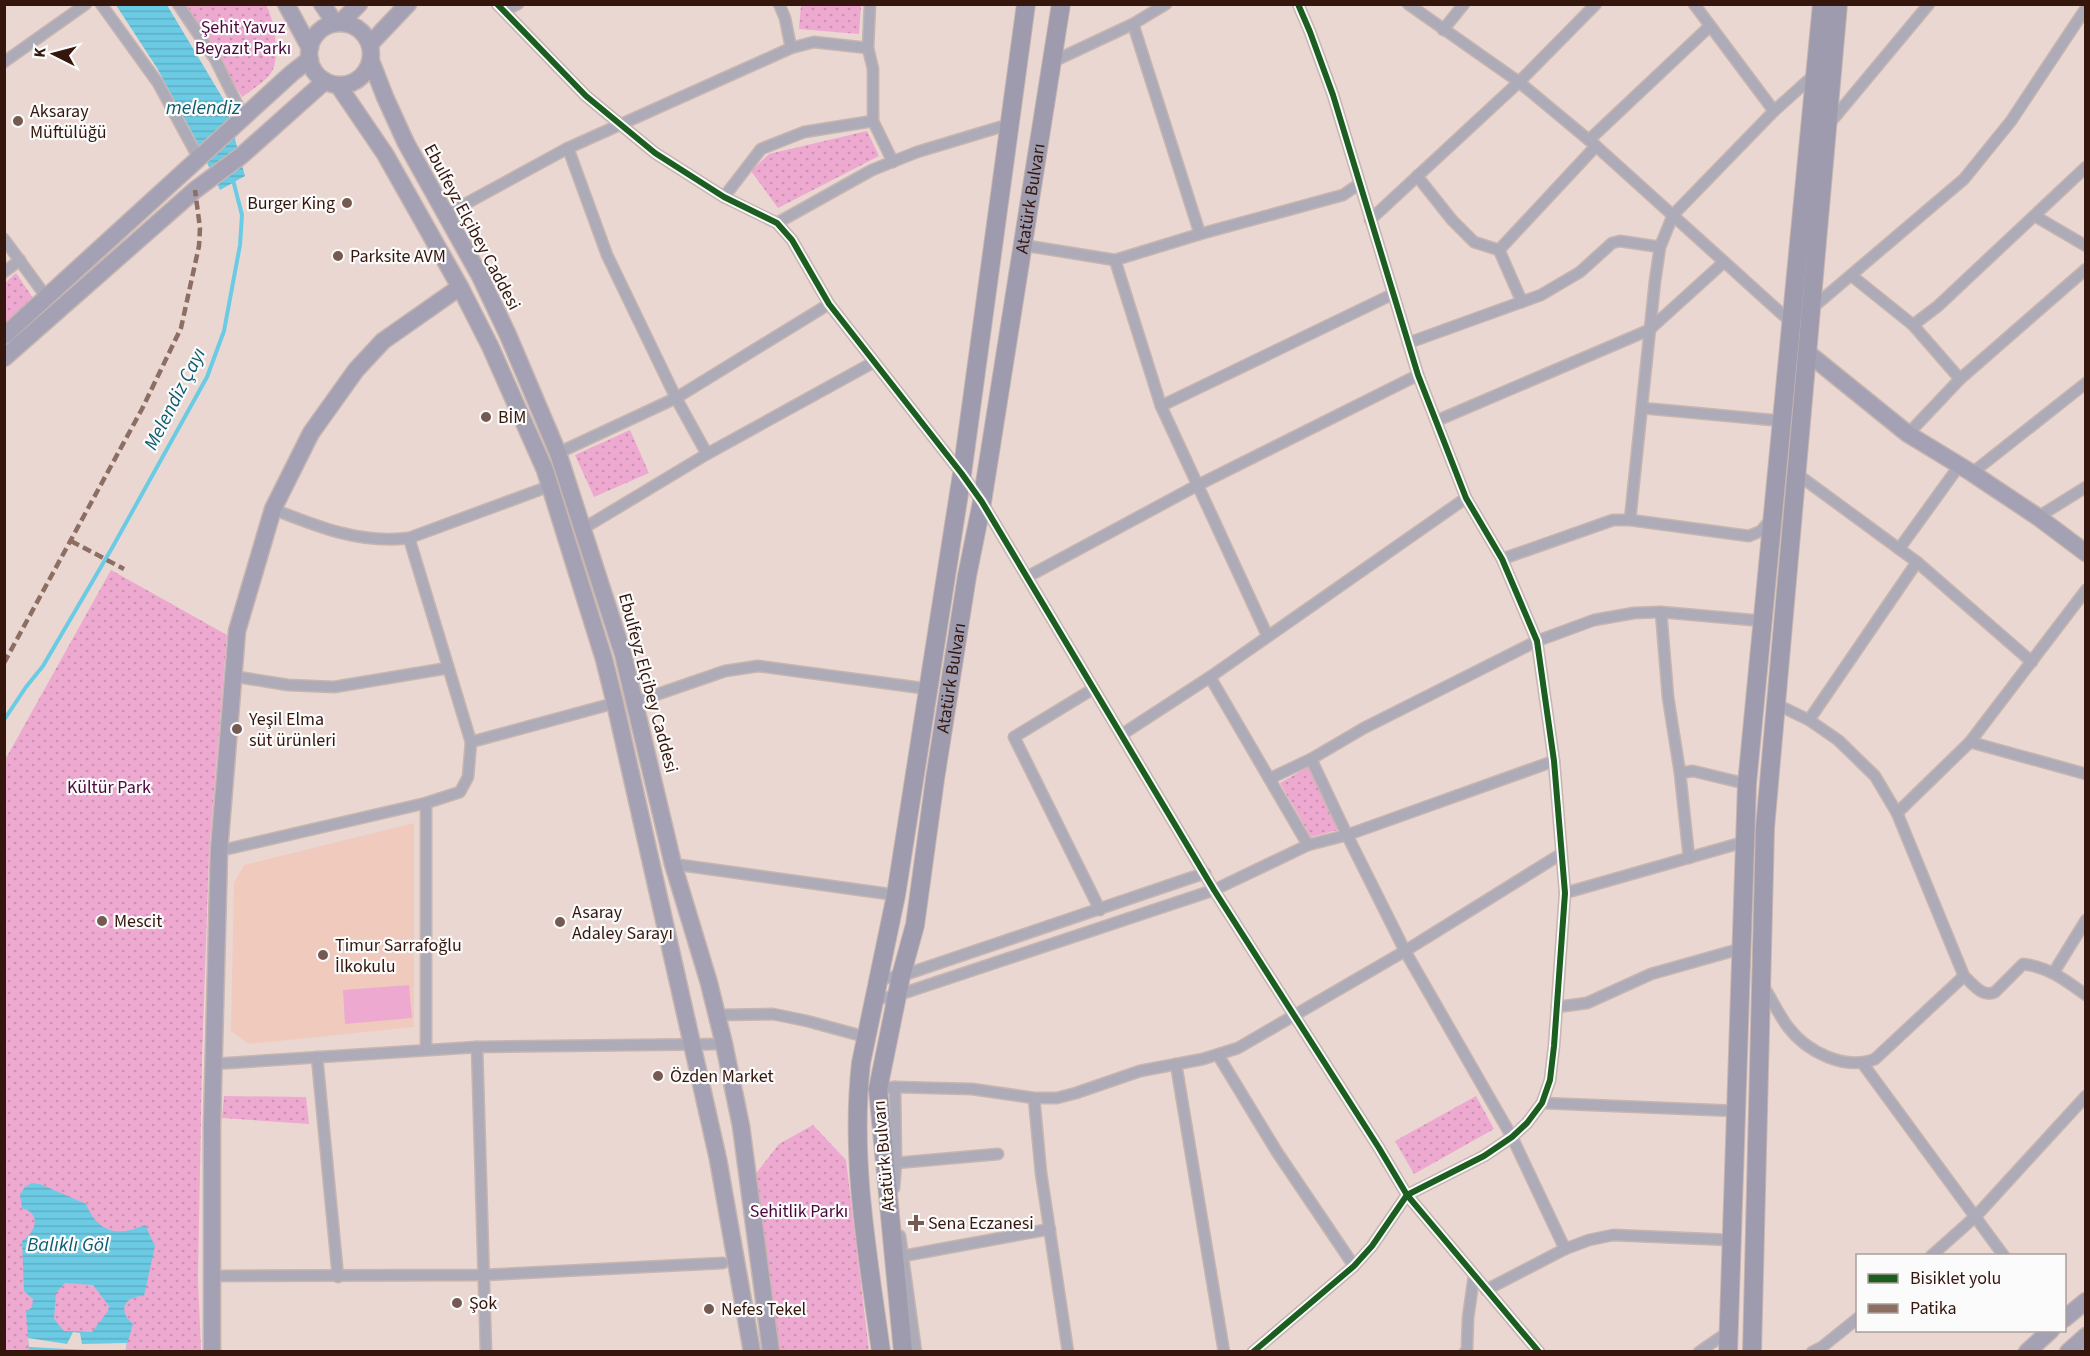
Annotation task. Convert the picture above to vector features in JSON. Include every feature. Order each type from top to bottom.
[{"type":"main road","points":[[286,4],[310,53],[313,70],[332,83]]},
{"type":"main road","points":[[322,4],[337,23],[352,25],[360,29],[371,53]]},
{"type":"main road","points":[[4,336],[239,122],[310,53],[319,31],[337,23],[359,4]]},
{"type":"main road","points":[[4,358],[207,180],[241,156],[332,83],[356,81],[367,71],[371,53],[408,4]]},
{"type":"main road","name":"Atatürk Bulvarı","points":[[881,1352],[863,1226],[857,1124],[858,1092],[866,1037],[896,895],[962,474],[1026,4]]},
{"type":"main road","name":"Atatürk Bulvarı","points":[[903,1352],[886,1088],[898,995],[915,925],[961,610],[982,502],[1061,4]]},
{"type":"main road","points":[[1728,1352],[1747,784],[1822,4]]},
{"type":"main road","points":[[1752,1352],[1766,828],[1838,4]]},
{"type":"main road","name":"Ebulfeyz Elçibey Caddesi","points":[[371,53],[385,97],[406,143],[480,276],[558,453],[623,654],[673,864],[724,1044],[741,1126],[771,1352]]},
{"type":"main road","name":"Ebulfeyz Elçibey Caddesi","points":[[332,83],[385,154],[460,287],[490,346],[545,470],[604,659],[615,703],[718,1159],[752,1352]]},
{"type":"main road","points":[[212,1352],[213,1064],[219,851],[237,631],[273,509],[311,433],[356,370],[382,341],[460,287]]},
{"type":"main road","points":[[1809,354],[1908,434],[2038,517],[2085,553]]},
{"type":"main road","points":[[1743,914],[1764,914]]},
{"type":"main road","points":[[2066,1317],[2085,1301]]},
{"type":"main road","points":[[2027,1352],[2049,1332]]},
{"type":"main road","points":[[2068,1352],[2085,1336]]},
{"type":"street","points":[[4,62],[86,4]]},
{"type":"street","points":[[101,4],[158,83],[203,155]]},
{"type":"street","points":[[178,4],[215,59],[239,122]]},
{"type":"street","points":[[500,8],[518,4]]},
{"type":"street","points":[[779,4],[785,18],[791,48]]},
{"type":"street","points":[[870,4],[868,48],[873,69],[873,121],[893,162]]},
{"type":"street","points":[[1052,62],[1133,24],[1166,4]]},
{"type":"street","points":[[1253,1352],[1354,1266],[1372,1246],[1407,1195],[1484,1156],[1512,1137],[1527,1123],[1542,1102],[1550,1080],[1565,893],[1554,761],[1537,641],[1502,559],[1466,498],[1436,421],[1408,343],[1333,95],[1298,4]]},
{"type":"street","points":[[1408,4],[1519,82],[1592,143],[1791,323],[1811,317],[1852,276],[1964,179],[2011,121],[2085,8]]},
{"type":"street","points":[[1443,30],[1464,4]]},
{"type":"street","points":[[1370,220],[1519,82],[1596,4]]},
{"type":"street","points":[[1694,4],[1774,111]]},
{"type":"street","points":[[1828,126],[1929,4]]},
{"type":"street","points":[[500,8],[586,96],[655,153],[724,197],[777,223],[792,240],[829,304],[982,502],[1214,890],[1407,1195],[1539,1352]]},
{"type":"street","points":[[1133,24],[1200,234]]},
{"type":"street","points":[[1499,250],[1592,143],[1710,26]]},
{"type":"street","points":[[445,215],[568,148],[791,48],[814,42],[868,48]]},
{"type":"street","points":[[1629,520],[1660,247],[1673,215],[1774,111],[1815,75]]},
{"type":"street","points":[[724,197],[761,149],[804,132],[873,121]]},
{"type":"street","points":[[777,223],[872,170],[917,152],[1010,124]]},
{"type":"street","points":[[568,148],[607,255],[675,398],[707,454]]},
{"type":"street","points":[[1913,325],[1938,306],[2085,167]]},
{"type":"street","points":[[1418,176],[1452,220],[1474,242],[1499,250],[1522,302]]},
{"type":"street","points":[[1023,245],[1115,260],[1343,195],[1359,184]]},
{"type":"street","points":[[2035,216],[2085,246]]},
{"type":"street","points":[[4,239],[47,298]]},
{"type":"street","points":[[1408,343],[1541,295],[1580,272],[1612,243],[1620,241],[1660,247]]},
{"type":"street","points":[[4,272],[20,260]]},
{"type":"street","points":[[1115,260],[1161,406],[1196,486],[1267,635]]},
{"type":"street","points":[[1436,421],[1650,330],[1724,262]]},
{"type":"street","points":[[1908,434],[1960,379],[2085,269]]},
{"type":"street","points":[[1852,276],[1913,325],[1960,379]]},
{"type":"street","points":[[1161,406],[1393,294]]},
{"type":"street","points":[[558,453],[675,398],[829,304]]},
{"type":"street","points":[[584,528],[707,454],[874,362]]},
{"type":"street","points":[[1027,577],[1196,486],[1419,375]]},
{"type":"street","points":[[1899,549],[1966,470],[2085,383]]},
{"type":"street","points":[[1642,408],[1782,421]]},
{"type":"street","points":[[1797,474],[1917,562],[2032,662]]},
{"type":"street","points":[[273,509],[350,536],[374,540],[409,538],[550,486]]},
{"type":"street","points":[[2038,517],[2085,487]]},
{"type":"street","points":[[1121,735],[1210,677],[1466,498]]},
{"type":"street","points":[[1502,559],[1613,520],[1629,520],[1725,534],[1755,535],[1773,518]]},
{"type":"street","points":[[1755,535],[1764,542],[1769,552]]},
{"type":"street","points":[[219,851],[426,803],[460,792],[468,777],[471,742],[409,538]]},
{"type":"street","points":[[1809,720],[1917,562]]},
{"type":"street","points":[[1897,813],[1970,742],[2085,590]]},
{"type":"street","points":[[1271,778],[1311,759],[1364,728],[1537,641],[1594,620],[1634,613],[1661,612],[1762,621]]},
{"type":"street","points":[[1661,612],[1668,697],[1680,773],[1689,858]]},
{"type":"street","points":[[635,702],[725,671],[758,666],[928,689]]},
{"type":"street","points":[[232,676],[288,685],[334,687],[448,668]]},
{"type":"street","points":[[1210,677],[1308,844]]},
{"type":"street","points":[[1093,688],[1014,737],[1100,910]]},
{"type":"street","points":[[471,742],[615,703]]},
{"type":"street","points":[[1776,704],[1809,720],[1838,740],[1875,776],[1897,813],[1964,976],[1982,993],[1995,992],[2023,964],[2054,972],[2085,995]]},
{"type":"street","points":[[1970,742],[2083,770]]},
{"type":"street","points":[[1311,759],[1405,951],[1512,1137],[1565,1249]]},
{"type":"street","points":[[874,1000],[898,995],[1214,890],[1308,844],[1347,835],[1554,761]]},
{"type":"street","points":[[1680,773],[1693,771],[1747,784]]},
{"type":"street","points":[[426,803],[426,1049]]},
{"type":"street","points":[[1565,893],[1744,842]]},
{"type":"street","points":[[858,1092],[886,1088],[972,1089],[1034,1098],[1057,1098],[1076,1094],[1140,1071],[1218,1055],[1238,1048],[1295,1016],[1561,854]]},
{"type":"street","points":[[673,864],[896,895]]},
{"type":"street","points":[[878,979],[902,976],[1205,873]]},
{"type":"street","points":[[2054,972],[2085,920]]},
{"type":"street","points":[[1557,1007],[1587,1003],[1651,974],[1743,948]]},
{"type":"street","points":[[1762,984],[1789,1028],[1814,1049],[1832,1059],[1863,1064],[1875,1059],[1964,976]]},
{"type":"street","points":[[717,1015],[773,1014],[866,1037]]},
{"type":"street","points":[[213,1064],[477,1047],[724,1044]]},
{"type":"street","points":[[477,1047],[486,1352]]},
{"type":"street","points":[[1218,1055],[1277,1152],[1354,1266]]},
{"type":"street","points":[[316,1058],[338,1277]]},
{"type":"street","points":[[1176,1064],[1224,1352]]},
{"type":"street","points":[[1863,1064],[2003,1254]]},
{"type":"street","points":[[886,1088],[896,1163],[894,1192],[916,1352]]},
{"type":"street","points":[[1933,1254],[1976,1216],[2085,1096]]},
{"type":"street","points":[[1034,1098],[1041,1173],[1068,1352]]},
{"type":"street","points":[[1542,1102],[1737,1111]]},
{"type":"street","points":[[896,1163],[998,1154]]},
{"type":"street","points":[[903,1256],[1050,1228]]},
{"type":"street","points":[[1486,1290],[1565,1249],[1589,1240],[1613,1235],[1731,1240]]},
{"type":"street","points":[[212,1276],[484,1275],[723,1263]]},
{"type":"street","points":[[1466,1351],[1474,1276]]},
{"type":"street","points":[[1812,1352],[1822,1347],[1856,1319]]},
{"type":"street","points":[[1699,1352],[1728,1332]]},
{"type":"shaded area","name":"Timur Sarrafoğlu İlkokulu","points":[[414,823],[414,1027],[249,1044],[231,1031],[234,883],[244,865]]},
{"type":"green space","name":"Şehit Yavuz Beyazıt Parkı","points":[[185,5],[266,5],[274,29],[276,49],[276,58],[271,73],[262,83],[242,97]]},
{"type":"green space","points":[[801,5],[861,5],[859,34],[799,29]]},
{"type":"green space","points":[[867,131],[879,156],[778,208],[751,171],[769,154]]},
{"type":"green space","points":[[16,273],[33,298],[5,323],[5,283]]},
{"type":"green space","points":[[630,430],[649,473],[594,497],[575,455]]},
{"type":"green space","name":"Kültür Park","points":[[111,570],[227,635],[209,853],[198,1278],[201,1351],[5,1352],[5,760]]},
{"type":"green space","points":[[1308,767],[1338,830],[1311,837],[1280,783]]},
{"type":"green space","points":[[409,985],[412,1018],[345,1024],[343,990]]},
{"type":"green space","points":[[224,1096],[306,1097],[309,1124],[222,1118]]},
{"type":"green space","points":[[1476,1096],[1494,1129],[1414,1174],[1395,1141]]},
{"type":"green space","name":"Sehitlik Parkı","points":[[813,1125],[846,1160],[869,1351],[768,1351],[750,1181],[779,1144]]},
{"type":"water","name":"melendiz","points":[[116,5],[167,5],[225,102],[245,176],[220,190],[157,68]]},
{"type":"water","name":"Balıklı Göl","points":[[32,1183],[40,1184],[86,1204],[96,1221],[110,1230],[126,1231],[145,1225],[155,1246],[144,1296],[132,1299],[125,1305],[125,1314],[133,1324],[125,1351],[29,1351],[26,1312],[32,1307],[33,1299],[24,1291],[22,1241],[31,1233],[35,1223],[32,1214],[22,1208],[20,1194]],"holes":[[[65,1283],[93,1285],[109,1306],[108,1311],[92,1332],[64,1331],[54,1319],[56,1293]]]},
{"type":"pier","points":[[73,1332],[80,1333],[82,1344],[127,1343],[125,1352],[29,1347],[28,1338],[67,1344]]},
{"type":"waterway","name":"Melendiz Çayı","points":[[4,720],[43,666],[207,377],[224,331],[240,245],[242,215],[233,180]]},
{"type":"marked path","points":[[4,663],[142,409],[181,328],[199,246],[200,228],[195,190]]},
{"type":"marked path","points":[[71,541],[124,569]]},
{"type":"cycle path","points":[[497,4],[586,96],[655,153],[724,197],[777,223],[792,240],[829,304],[982,502],[1214,890],[1407,1195],[1539,1352]]},
{"type":"cycle path","points":[[1253,1352],[1354,1266],[1372,1246],[1407,1195],[1484,1156],[1512,1137],[1527,1123],[1542,1103],[1550,1080],[1554,1046],[1565,893],[1554,761],[1537,641],[1502,559],[1466,498],[1418,375],[1333,95],[1298,4]]},
{"type":"place","name":"Aksaray Müftülüğü","points":[[18,121]]},
{"type":"place","name":"Burger King","points":[[347,203]]},
{"type":"place","name":"Parksite AVM","points":[[338,256]]},
{"type":"place","name":"BİM","points":[[486,417]]},
{"type":"place","name":"Yeşil Elma süt ürünleri","points":[[237,729]]},
{"type":"place","name":"Mescit","points":[[102,921]]},
{"type":"place","name":"Asaray Adaley Sarayı","points":[[560,922]]},
{"type":"place","name":"Timur Sarrafoğlu İlkokulu","points":[[323,955]]},
{"type":"place","name":"Özden Market","points":[[658,1076]]},
{"type":"place","name":"Sena Eczanesi","points":[[916,1223]]},
{"type":"place","name":"Şok","points":[[457,1303]]},
{"type":"place","name":"Nefes Tekel","points":[[709,1309]]}]
